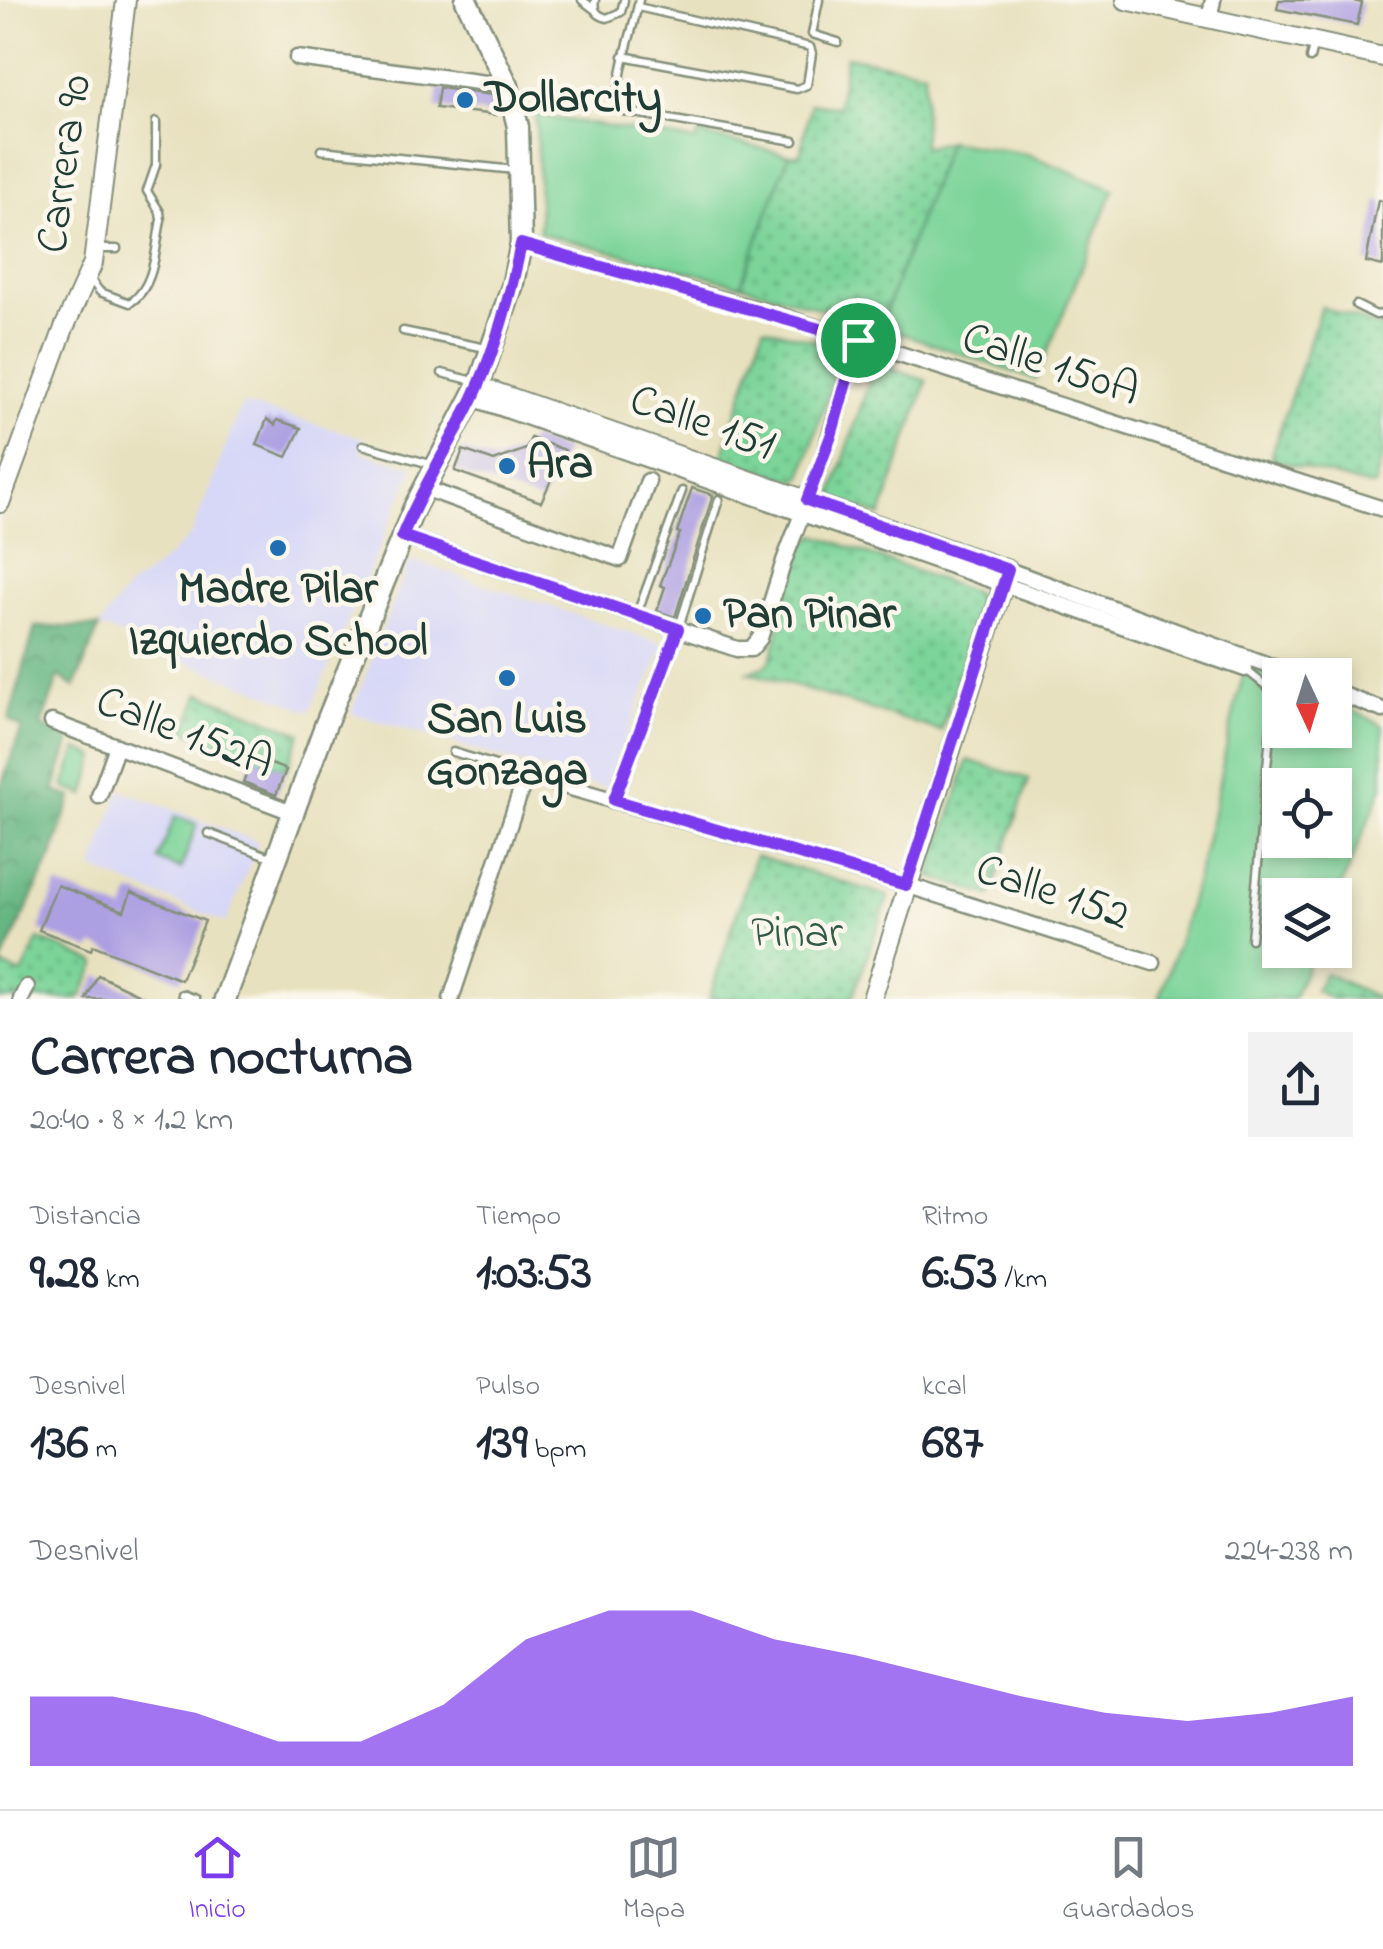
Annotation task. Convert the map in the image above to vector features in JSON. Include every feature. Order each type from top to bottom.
[{"type":"main road","points":[[225,999],[321,724],[424,488],[477,389],[505,313],[521,244],[518,127],[508,86],[466,0]]},
{"type":"street","name":"Carrera 90","points":[[0,503],[6,471],[89,277],[96,248],[126,0]]},
{"type":"street","points":[[1126,0],[1211,9],[1312,50],[1383,57]]},
{"type":"street","points":[[297,58],[508,86]]},
{"type":"street","name":"Calle 150A","points":[[521,244],[858,340],[1383,509]]},
{"type":"street","points":[[402,536],[678,629],[751,649],[760,638],[831,436],[858,340]]},
{"type":"street","name":"Calle 151","points":[[477,389],[1262,663]]},
{"type":"street","points":[[424,488],[620,559],[648,481]]},
{"type":"street","points":[[872,999],[1006,576]]},
{"type":"street","name":"Calle 151","points":[[1006,576],[1245,669]]},
{"type":"street","points":[[614,800],[678,629]]},
{"type":"street","points":[[1352,698],[1383,710]]},
{"type":"street","name":"Calle 152A","points":[[52,722],[292,812]]},
{"type":"street","points":[[99,796],[117,746]]},
{"type":"street","points":[[451,999],[526,775]]},
{"type":"street","name":"Calle 152","points":[[526,775],[906,885],[1154,963]]},
{"type":"lane","points":[[582,0],[594,5],[598,15],[615,17],[624,0]]},
{"type":"lane","points":[[819,0],[812,34],[838,42]]},
{"type":"lane","points":[[623,56],[797,89],[807,85],[810,47],[638,3],[623,56],[618,98],[623,111],[794,141]]},
{"type":"lane","points":[[89,277],[100,292],[130,303],[142,295],[148,283],[161,220],[146,191],[156,165],[156,122]]},
{"type":"lane","points":[[321,150],[521,170]]},
{"type":"lane","points":[[96,248],[117,249]]},
{"type":"lane","points":[[1356,305],[1376,315],[1383,314]]},
{"type":"lane","points":[[403,332],[492,349]]},
{"type":"lane","points":[[442,373],[477,389]]},
{"type":"lane","points":[[363,445],[436,466]]},
{"type":"lane","points":[[637,615],[682,491]]},
{"type":"lane","points":[[678,629],[719,499]]},
{"type":"lane","points":[[1245,669],[1262,682]]},
{"type":"lane","points":[[1251,939],[1271,748]]},
{"type":"lane","points":[[453,752],[526,775]]},
{"type":"lane","points":[[208,833],[274,858]]},
{"type":"lane","points":[[182,994],[196,999]]},
{"type":"shaded area","name":"Madre Pilar Izquierdo School","points":[[242,404],[365,438],[361,452],[414,467],[310,711],[99,627],[127,589],[192,534]]},
{"type":"shaded area","name":"San Luis Gonzaga","points":[[410,560],[664,644],[605,788],[351,713]]},
{"type":"shaded area","points":[[120,790],[259,842],[226,923],[93,869]]},
{"type":"green space","points":[[846,56],[925,71],[923,148],[948,141],[880,326],[741,285],[789,155],[800,155],[811,103],[838,107]]},
{"type":"green space","points":[[536,115],[696,141],[699,134],[789,155],[741,285],[540,233]]},
{"type":"green space","points":[[948,141],[1027,154],[1114,189],[1036,380],[880,326]]},
{"type":"green space","points":[[1321,307],[1383,328],[1383,454],[1374,487],[1270,459]]},
{"type":"green space","points":[[764,327],[836,346],[841,353],[802,477],[796,481],[722,459]]},
{"type":"green space","points":[[875,363],[927,381],[881,516],[831,499]]},
{"type":"green space","points":[[816,535],[976,593],[982,607],[941,731],[748,672],[771,660],[801,547]]},
{"type":"green space","points":[[35,627],[99,627],[75,687],[59,676],[41,726],[71,737],[54,791],[72,797],[52,856],[0,966],[0,788],[22,728],[9,720]]},
{"type":"green space","points":[[1248,660],[1262,667],[1262,748],[1352,748],[1352,710],[1383,725],[1383,787],[1344,878],[1262,878],[1262,968],[1306,968],[1293,999],[1159,999],[1202,859]]},
{"type":"green space","points":[[200,693],[301,733],[286,770],[185,730]]},
{"type":"green space","points":[[77,749],[96,757],[85,795],[64,787]]},
{"type":"green space","points":[[968,760],[1029,779],[991,896],[930,877]]},
{"type":"green space","points":[[175,816],[197,824],[181,869],[158,860]]},
{"type":"green space","name":"Pinar","points":[[755,856],[889,896],[852,999],[709,999]]},
{"type":"green space","points":[[39,939],[97,963],[80,999],[0,999],[0,965],[22,974]]},
{"type":"green space","points":[[1325,973],[1379,999],[1332,999],[1315,990]]},
{"type":"building","points":[[1279,0],[1362,3],[1357,25],[1277,9]]},
{"type":"building","name":"Dollarcity","points":[[439,88],[493,95],[496,115],[436,108]]},
{"type":"building","points":[[1378,200],[1383,201],[1383,266],[1366,262]]},
{"type":"building","points":[[267,419],[275,425],[277,420],[301,428],[287,457],[257,445]]},
{"type":"building","name":"Ara","points":[[531,438],[565,450],[541,502],[455,471],[463,450],[494,461],[526,449]]},
{"type":"building","points":[[692,488],[713,495],[675,617],[657,611],[665,587],[660,585]]},
{"type":"building","points":[[254,757],[286,770],[276,795],[243,782]]},
{"type":"building","points":[[57,885],[124,911],[131,892],[205,921],[181,980],[93,945],[91,950],[39,930]]},
{"type":"building","points":[[98,975],[148,999],[86,999]]},
{"type":"place","name":"Dollarcity","points":[[465,100]]},
{"type":"place","name":"Ara","points":[[507,466]]},
{"type":"place","name":"Madre Pilar Izquierdo School","points":[[278,548]]},
{"type":"place","name":"Pan Pinar","points":[[703,616]]},
{"type":"place","name":"San Luis Gonzaga","points":[[507,678]]},
{"type":"route","points":[[521,244],[858,340],[831,436],[807,500],[1008,570],[906,885],[614,800],[678,629],[402,536],[480,382],[505,313],[521,244]]}]
